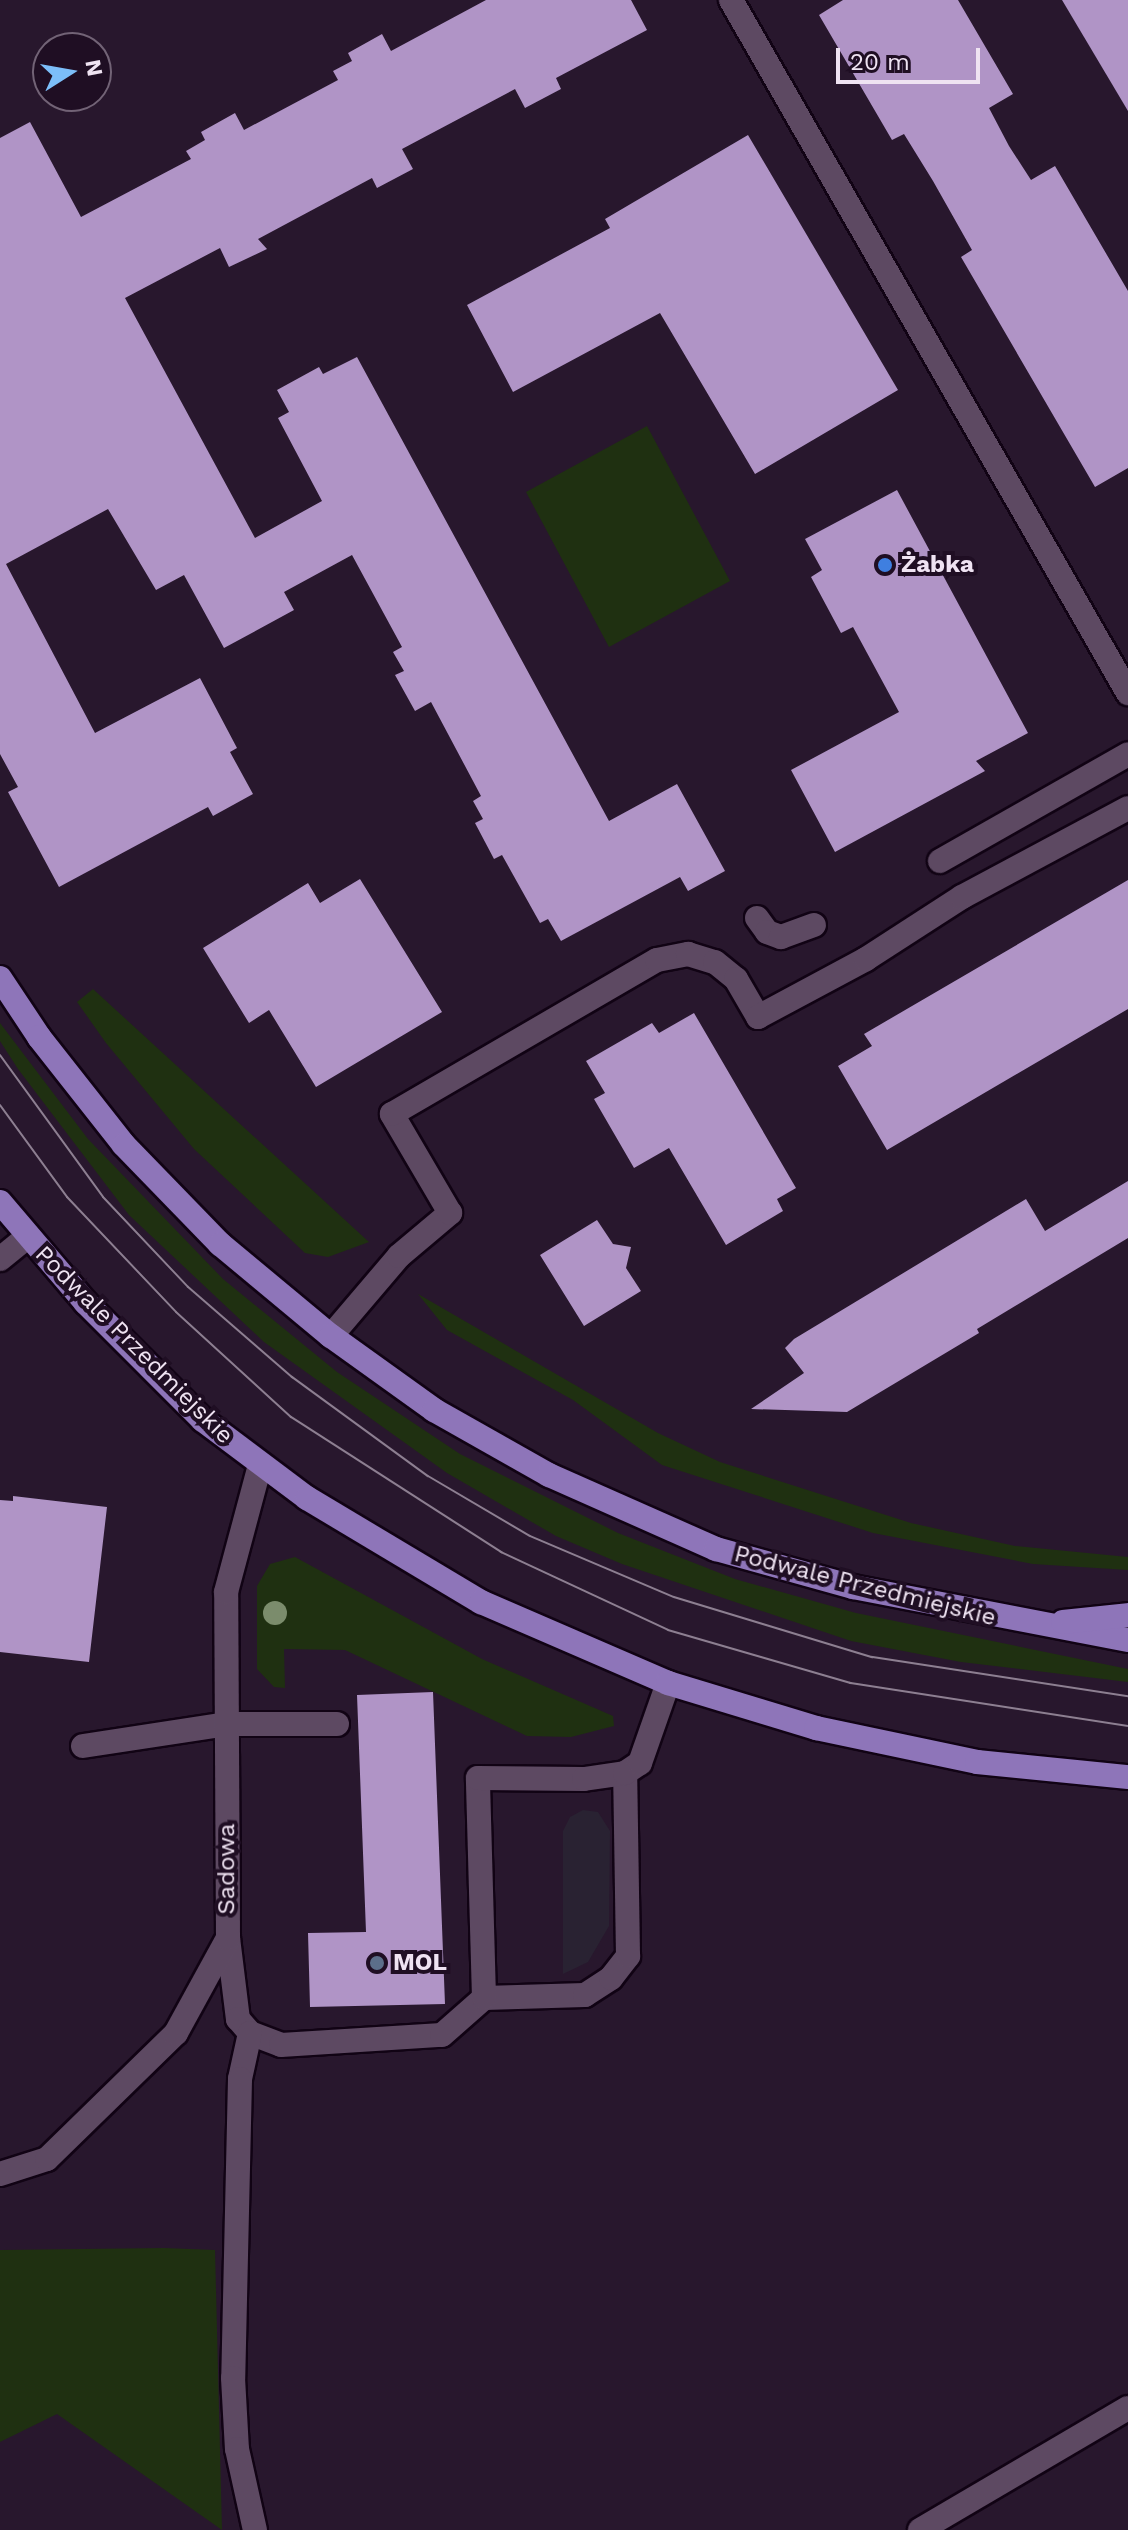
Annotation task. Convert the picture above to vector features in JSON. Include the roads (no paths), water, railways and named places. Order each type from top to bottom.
[{"type":"main road","name":"Podwale Przedmiejskie","points":[[0,978],[39,1037],[124,1145],[220,1244],[331,1336],[434,1410],[549,1475],[716,1549],[853,1587],[1029,1625],[1128,1640]]},
{"type":"main road","name":"Podwale Przedmiejskie","points":[[0,1202],[26,1238],[203,1420],[260,1465],[481,1602],[668,1683],[816,1728],[948,1756],[1128,1777]]},
{"type":"main road","points":[[1029,1625],[1128,1615]]},
{"type":"street","points":[[731,0],[1128,693]]},
{"type":"street","points":[[940,861],[1128,754]]},
{"type":"street","points":[[331,1336],[409,1245],[450,1213],[392,1114],[657,960],[688,954],[715,962],[736,979],[758,1017],[866,959],[962,897],[1128,808]]},
{"type":"street","points":[[757,918],[767,932],[781,937],[814,925]]},
{"type":"street","points":[[0,1259],[26,1238]]},
{"type":"street","name":"Sadowa","points":[[0,2174],[47,2159],[176,2033],[228,1938],[226,1592],[260,1465]]},
{"type":"street","points":[[484,1998],[478,1778],[584,1779],[625,1773],[640,1763],[668,1683]]},
{"type":"street","points":[[83,1746],[226,1724],[337,1724]]},
{"type":"street","points":[[228,1938],[232,2004],[250,2033],[281,2045],[442,2035],[484,1998],[585,1995],[611,1978],[628,1956],[625,1773]]},
{"type":"street","points":[[250,2033],[240,2079],[233,2378],[237,2449],[255,2530]]},
{"type":"street","points":[[920,2530],[1128,2408]]},
{"type":"tram line","points":[[0,1055],[103,1197],[188,1287],[292,1377],[428,1476],[530,1536],[674,1597],[872,1657],[1128,1696]]},
{"type":"tram line","points":[[0,1105],[67,1197],[176,1312],[291,1417],[501,1552],[668,1630],[850,1683],[1128,1726]]},
{"type":"place","name":"Żabka","points":[[885,565]]},
{"type":"place","name":"MOL","points":[[377,1963]]}]
